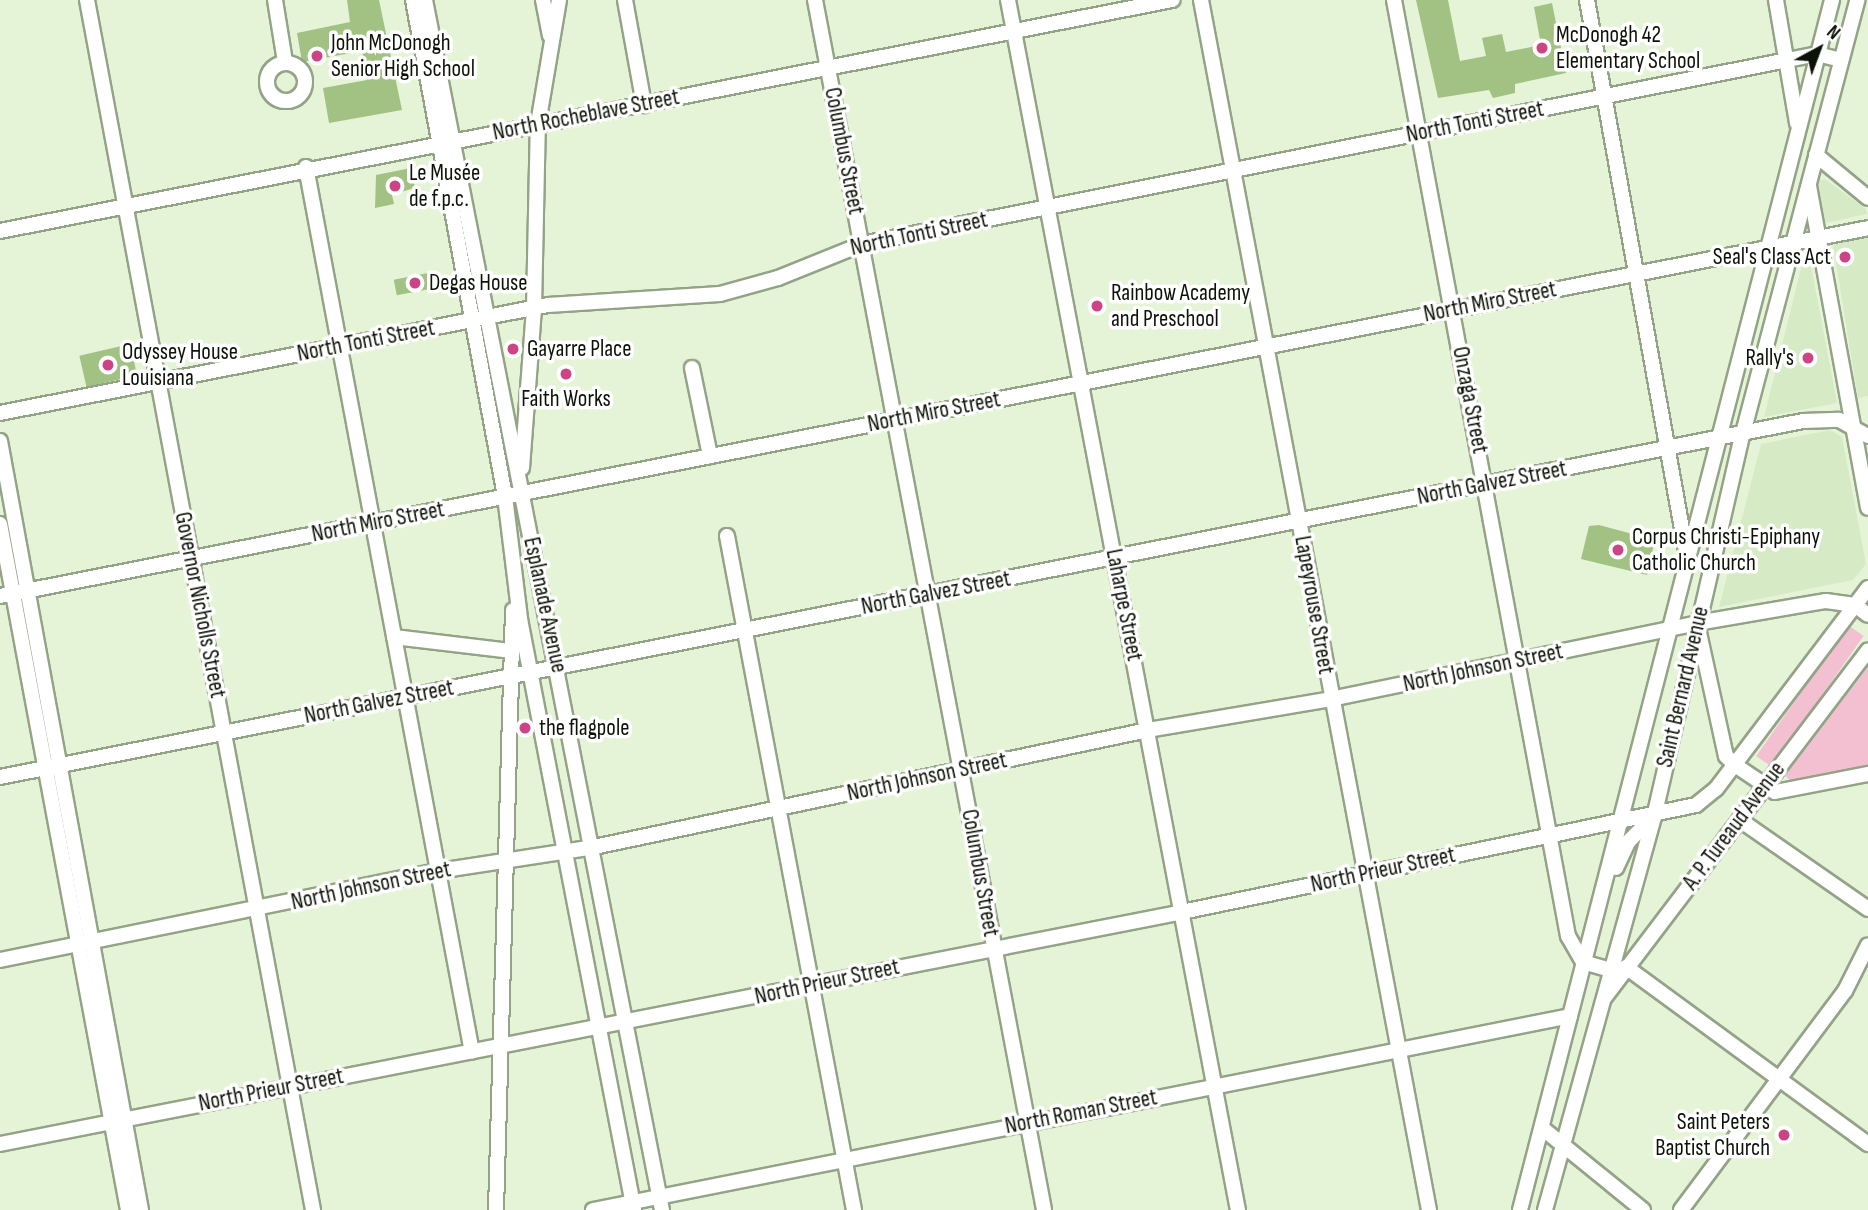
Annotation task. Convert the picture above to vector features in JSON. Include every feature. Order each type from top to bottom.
[{"type":"street","name":"Governor Nicholls Street","points":[[87,0],[313,1210]]},
{"type":"street","points":[[275,0],[285,62]]},
{"type":"street","name":"Esplanade Avenue","points":[[414,0],[445,142],[478,319],[505,496],[514,581],[633,1206]]},
{"type":"street","name":"Esplanade Avenue","points":[[425,0],[445,142]]},
{"type":"street","points":[[543,0],[551,40]]},
{"type":"street","points":[[522,490],[534,308],[538,124],[559,0]]},
{"type":"street","points":[[625,0],[644,105]]},
{"type":"street","name":"Columbus Street","points":[[815,0],[1044,1210]]},
{"type":"street","name":"Laharpe Street","points":[[1008,0],[1238,1210]]},
{"type":"street","name":"North Rocheblave Street","points":[[0,231],[306,167],[644,105],[1172,0]]},
{"type":"street","name":"Lapeyrouse Street","points":[[1201,0],[1364,873],[1402,1048],[1429,1210]]},
{"type":"street","name":"Onzaga Street","points":[[1394,0],[1486,484],[1547,837],[1568,936],[1583,962]]},
{"type":"street","points":[[1587,0],[1686,551]]},
{"type":"street","points":[[1776,0],[1798,130]]},
{"type":"street","name":"Saint Bernard Avenue","points":[[1517,1209],[1542,1128],[1583,962],[1601,906],[1619,824],[1670,629],[1686,551],[1764,248],[1832,0]]},
{"type":"street","name":"Saint Bernard Avenue","points":[[1545,1210],[1608,969],[1654,817],[1743,433],[1857,0]]},
{"type":"street","name":"North Tonti Street","points":[[0,413],[534,308],[720,294],[778,278],[862,244],[1817,54],[1841,60]]},
{"type":"street","points":[[1816,155],[1868,198]]},
{"type":"street","points":[[306,167],[472,1052]]},
{"type":"street","points":[[1809,182],[1868,508]]},
{"type":"street","name":"North Miro Street","points":[[14,594],[505,496],[522,490],[710,456],[1868,228]]},
{"type":"street","name":"Esplanade Avenue","points":[[478,319],[522,490],[594,847],[624,1023],[660,1203]]},
{"type":"street","points":[[692,368],[710,456]]},
{"type":"street","points":[[1855,427],[1868,416]]},
{"type":"street","name":"North Galvez Street","points":[[0,777],[1812,420],[1855,427],[1868,436]]},
{"type":"street","points":[[0,440],[14,594]]},
{"type":"street","points":[[0,524],[53,767],[119,1122],[141,1210]]},
{"type":"street","points":[[727,536],[781,809],[810,987],[855,1210]]},
{"type":"street","points":[[496,1210],[503,1046],[514,581]]},
{"type":"street","name":"A. P. Tureaud Avenue","points":[[1601,906],[1628,842],[1654,817],[1696,805],[1735,765],[1868,588]]},
{"type":"street","name":"North Johnson Street","points":[[0,960],[257,910],[438,871],[594,847],[1148,730],[1331,699],[1697,623],[1826,601],[1855,605]]},
{"type":"street","points":[[1855,605],[1868,615]]},
{"type":"street","points":[[1697,623],[1726,756],[1735,765],[1775,792],[1868,774]]},
{"type":"street","points":[[394,637],[512,651]]},
{"type":"street","name":"A. P. Tureaud Avenue","points":[[1601,1003],[1868,650]]},
{"type":"street","name":"North Prieur Street","points":[[0,1144],[119,1122],[290,1085],[810,987],[994,947],[1654,817]]},
{"type":"street","points":[[1740,820],[1868,909]]},
{"type":"street","points":[[1681,1210],[1845,991],[1866,952]]},
{"type":"street","points":[[1583,962],[1608,969]]},
{"type":"street","points":[[1626,967],[1868,1144]]},
{"type":"street","name":"North Roman Street","points":[[593,1210],[660,1203],[844,1159],[1570,1016]]},
{"type":"street","points":[[119,1122],[128,1210]]},
{"type":"street","points":[[1542,1128],[1643,1210]]},
{"type":"shaded area","points":[[1825,179],[1866,209],[1867,214],[1825,223],[1817,181]]},
{"type":"shaded area","points":[[1868,237],[1868,396],[1858,398],[1833,245]]},
{"type":"shaded area","points":[[1809,255],[1837,403],[1764,417],[1804,256]]},
{"type":"shaded area","points":[[1830,430],[1842,437],[1866,564],[1853,580],[1719,607],[1761,444]]},
{"type":"shaded area","points":[[1848,625],[1864,636],[1772,767],[1756,756]]},
{"type":"shaded area","points":[[1868,667],[1868,765],[1791,781],[1785,776]]},
{"type":"building","name":"John McDonogh Senior High School","points":[[347,0],[379,0],[402,110],[329,123],[323,88],[367,80],[362,51],[302,62],[297,33],[350,22]]},
{"type":"building","name":"McDonogh 42 Elementary School","points":[[1416,0],[1448,0],[1460,61],[1486,56],[1482,38],[1502,34],[1506,52],[1541,45],[1534,7],[1552,3],[1566,73],[1515,84],[1515,93],[1493,98],[1489,90],[1438,98]]},
{"type":"building","name":"Le Musée de f.p.c.","points":[[416,167],[414,188],[392,195],[394,204],[375,208],[376,175]]},
{"type":"building","name":"Degas House","points":[[433,272],[436,288],[397,295],[394,280]]},
{"type":"building","name":"Odyssey House Louisiana","points":[[130,344],[137,375],[87,387],[79,356]]},
{"type":"building","name":"Corpus Christi-Epiphany Catholic Church","points":[[1599,525],[1655,540],[1647,575],[1581,559],[1589,526]]},
{"type":"place","name":"McDonogh 42 Elementary School","points":[[1542,48]]},
{"type":"place","name":"John McDonogh Senior High School","points":[[317,56]]},
{"type":"place","name":"Le Musée de f.p.c.","points":[[395,186]]},
{"type":"place","name":"Seal's Class Act","points":[[1845,257]]},
{"type":"place","name":"Degas House","points":[[415,283]]},
{"type":"place","name":"Rainbow Academy and Preschool","points":[[1097,306]]},
{"type":"place","name":"Gayarre Place","points":[[513,349]]},
{"type":"place","name":"Rally's","points":[[1808,358]]},
{"type":"place","name":"Odyssey House Louisiana","points":[[108,365]]},
{"type":"place","name":"Faith Works","points":[[566,374]]},
{"type":"place","name":"Corpus Christi-Epiphany Catholic Church","points":[[1618,550]]},
{"type":"place","name":"the flagpole","points":[[525,728]]},
{"type":"place","name":"Saint Peters Baptist Church","points":[[1784,1135]]}]
